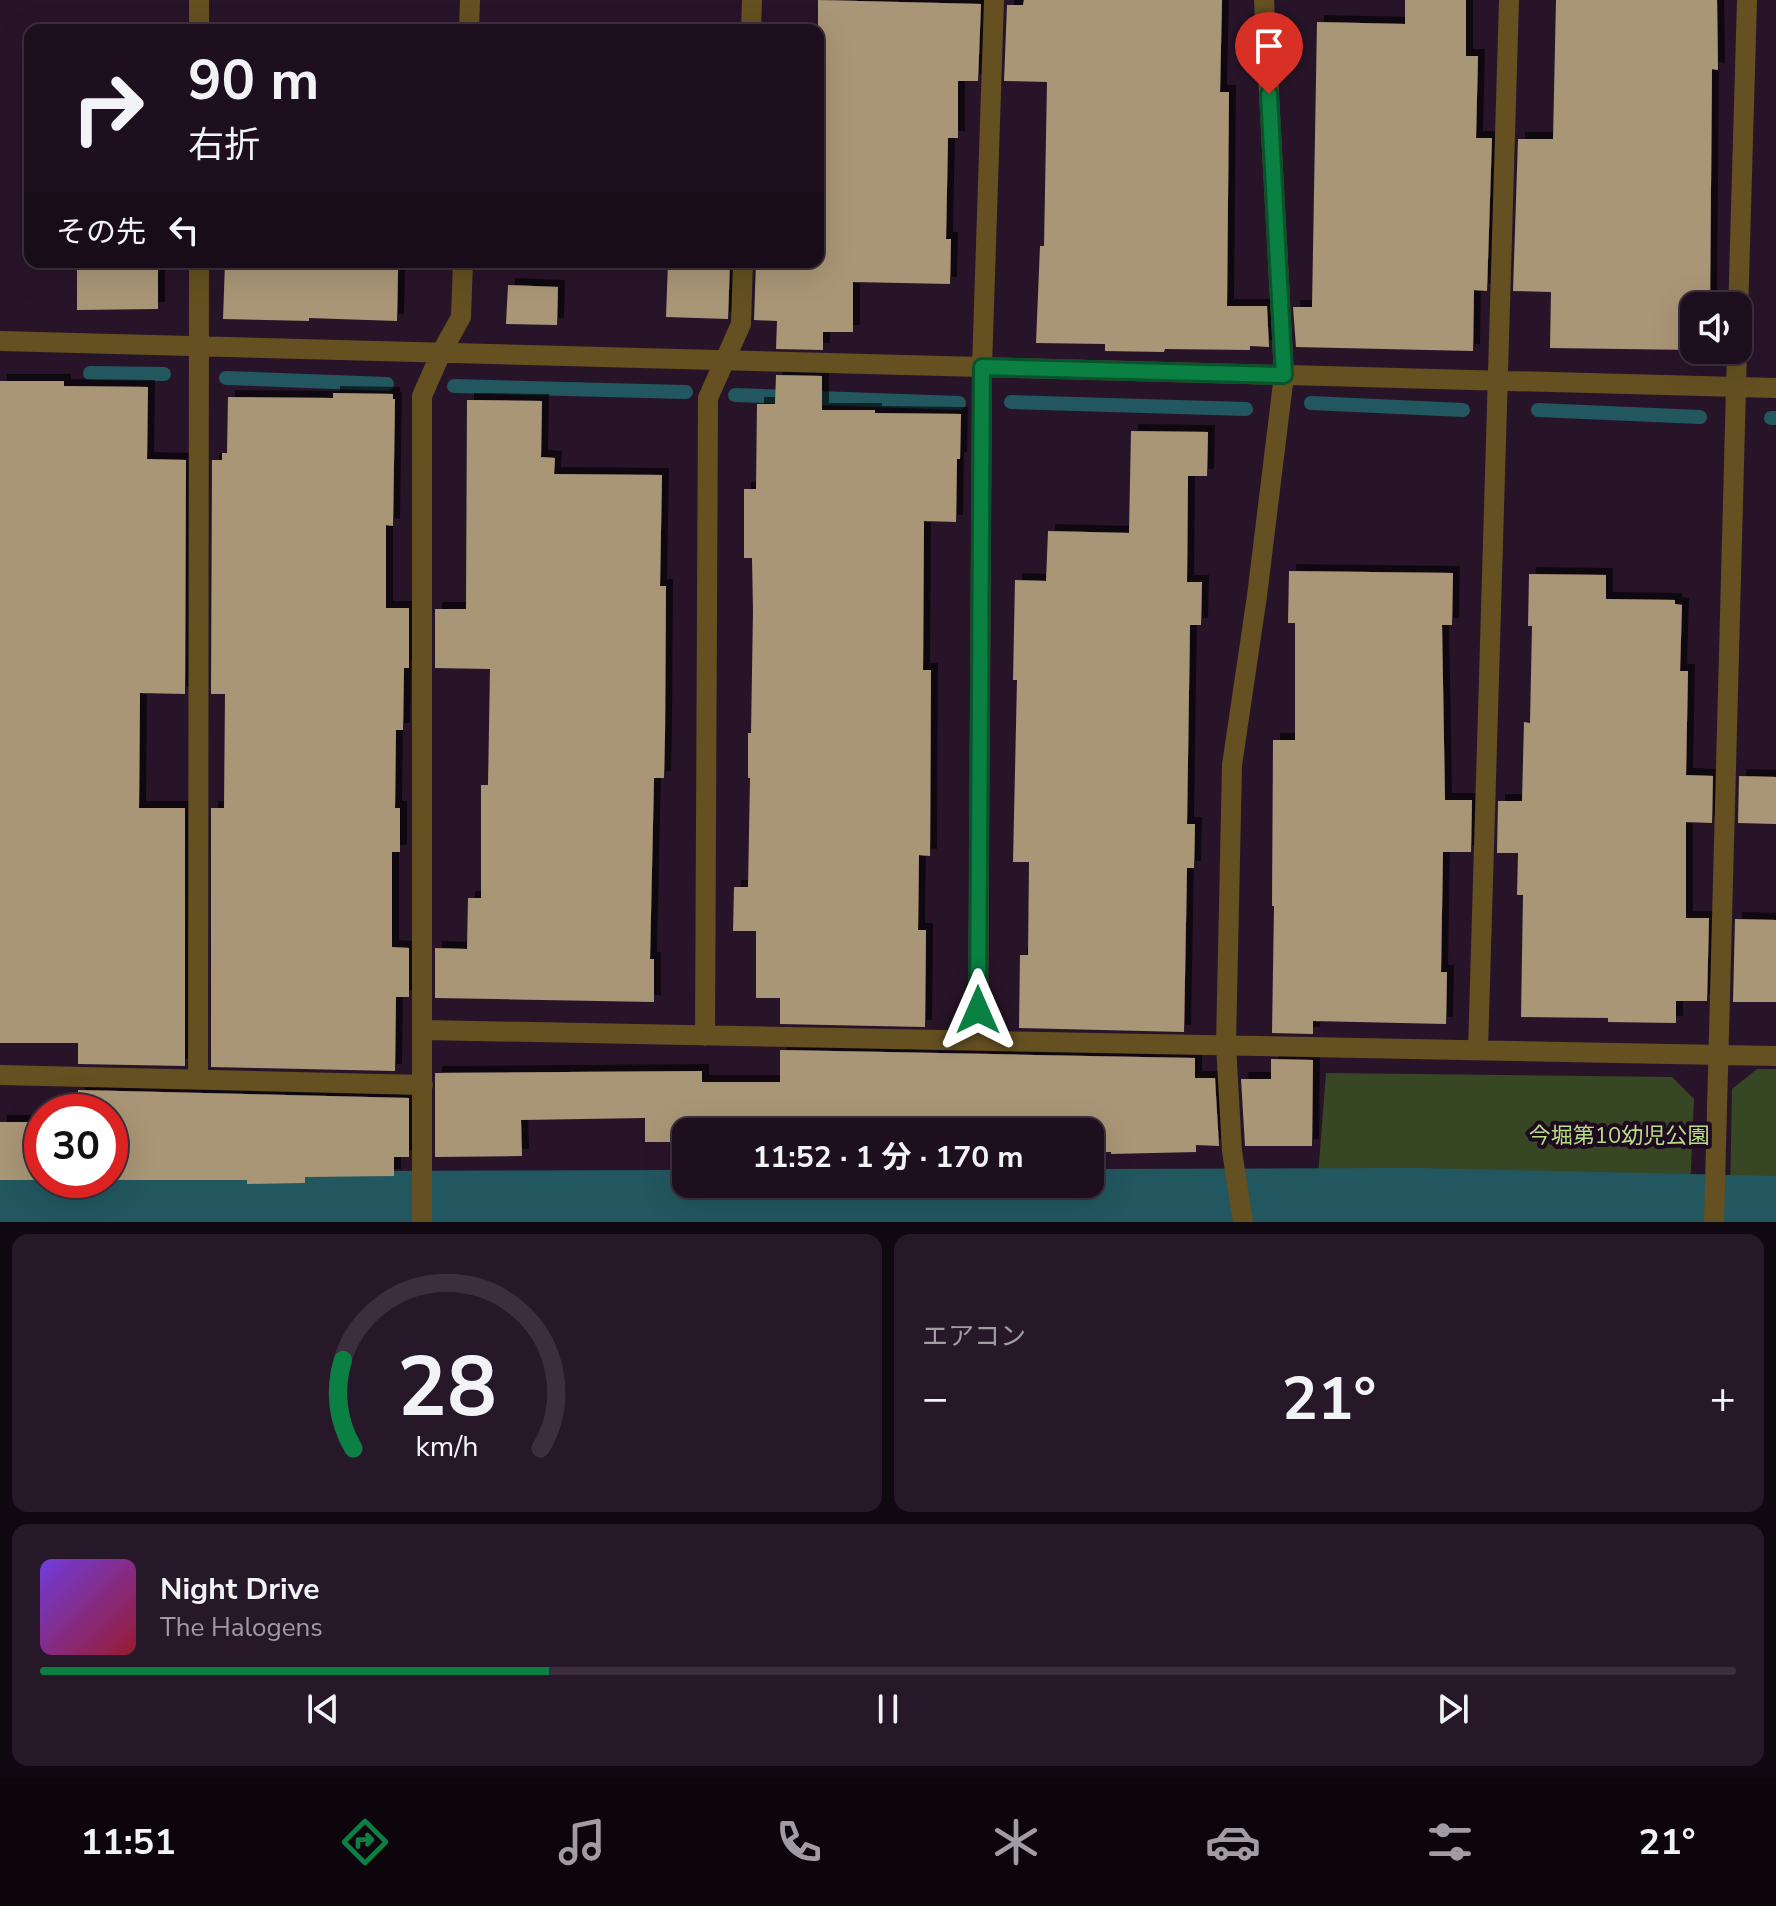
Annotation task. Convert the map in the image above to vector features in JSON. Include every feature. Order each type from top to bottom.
[{"type":"street","points":[[199,0],[199,24]]},
{"type":"street","points":[[469,24],[470,0]]},
{"type":"street","points":[[751,24],[752,0]]},
{"type":"street","points":[[978,1041],[982,367],[994,0]]},
{"type":"street","points":[[1243,1222],[1232,1151],[1226,1045],[1232,765],[1257,596],[1284,375],[1264,0]]},
{"type":"street","points":[[1478,1050],[1509,0]]},
{"type":"street","points":[[1739,292],[1747,0]]},
{"type":"street","points":[[198,1080],[199,268]]},
{"type":"street","points":[[422,1222],[422,396],[461,317],[463,268]]},
{"type":"street","points":[[705,1036],[708,398],[741,324],[743,268]]},
{"type":"street","points":[[0,341],[1776,388]]},
{"type":"street","points":[[1714,1222],[1737,364]]},
{"type":"street","points":[[424,1030],[1776,1056]]},
{"type":"street","points":[[0,1075],[423,1085]]},
{"type":"green space","points":[[1757,1069],[1776,1069],[1776,1200],[1730,1198],[1732,1089]]},
{"type":"green space","name":"今堀第10幼児公園","points":[[1326,1073],[1672,1077],[1694,1099],[1690,1191],[1669,1197],[1317,1189]]},
{"type":"building","points":[[818,0],[981,4],[978,81],[958,81],[958,138],[948,138],[946,239],[951,239],[950,284],[853,282],[853,332],[823,332],[823,350],[776,349],[777,321],[754,320],[756,268],[824,268],[824,24],[818,24]]},
{"type":"building","points":[[1024,0],[1222,0],[1220,92],[1229,92],[1227,306],[1267,306],[1269,347],[1250,346],[1250,350],[1105,351],[1105,344],[1036,343],[1040,246],[1044,246],[1047,82],[1004,81],[1007,5],[1023,5]]},
{"type":"building","points":[[1405,0],[1466,0],[1466,56],[1478,56],[1476,138],[1492,138],[1487,291],[1474,290],[1473,351],[1296,347],[1293,307],[1312,307],[1317,22],[1405,24]]},
{"type":"building","points":[[1556,0],[1717,0],[1718,70],[1712,69],[1710,292],[1680,292],[1680,350],[1550,348],[1551,292],[1513,291],[1518,139],[1553,139]]},
{"type":"building","points":[[77,268],[158,268],[158,309],[77,310]]},
{"type":"building","points":[[225,268],[398,270],[397,321],[223,319]]},
{"type":"building","points":[[668,268],[730,268],[728,319],[666,317]]},
{"type":"building","points":[[508,285],[558,287],[557,325],[506,324]]},
{"type":"building","points":[[776,375],[822,376],[822,410],[961,414],[956,522],[924,521],[923,670],[931,670],[930,856],[919,855],[918,930],[926,930],[925,1027],[780,1024],[780,998],[756,998],[756,931],[733,931],[734,887],[748,887],[748,733],[751,733],[753,611],[752,558],[744,558],[744,489],[756,489],[757,404],[775,404]]},
{"type":"building","points":[[0,381],[64,381],[64,386],[148,387],[147,459],[186,460],[185,694],[140,693],[139,808],[185,808],[185,1066],[78,1064],[78,1043],[0,1043]]},
{"type":"building","points":[[333,393],[393,394],[395,399],[393,526],[386,525],[386,608],[409,608],[409,668],[404,668],[403,730],[396,730],[395,808],[400,808],[400,852],[392,852],[392,947],[409,948],[409,997],[396,997],[395,1071],[211,1067],[211,808],[224,808],[225,694],[211,694],[212,460],[222,460],[222,453],[227,453],[228,397],[333,398]]},
{"type":"building","points":[[467,400],[542,401],[541,457],[555,458],[554,474],[662,475],[660,586],[666,586],[665,734],[664,778],[654,778],[650,959],[654,959],[654,1002],[435,998],[435,948],[467,949],[468,898],[481,898],[481,785],[488,785],[490,669],[435,668],[435,609],[466,609]]},
{"type":"building","points":[[1131,431],[1208,432],[1207,476],[1188,476],[1187,582],[1202,582],[1201,625],[1190,625],[1187,824],[1195,824],[1194,868],[1187,868],[1184,1032],[1019,1028],[1020,955],[1028,955],[1029,862],[1013,862],[1017,680],[1013,680],[1015,580],[1046,581],[1048,531],[1129,533]]},
{"type":"building","points":[[1289,571],[1453,573],[1452,625],[1442,625],[1445,800],[1472,800],[1471,852],[1443,852],[1441,972],[1447,972],[1446,1024],[1313,1021],[1313,1034],[1272,1033],[1273,740],[1295,740],[1295,623],[1288,623]]},
{"type":"building","points":[[1529,574],[1606,575],[1606,599],[1675,600],[1675,604],[1682,605],[1680,671],[1688,671],[1686,775],[1713,776],[1712,823],[1686,822],[1686,918],[1709,918],[1707,1001],[1676,1001],[1676,1023],[1521,1017],[1523,895],[1517,895],[1518,853],[1497,853],[1498,801],[1522,801],[1524,722],[1530,723],[1532,626],[1528,626]]},
{"type":"building","points":[[1739,776],[1776,777],[1776,824],[1738,823]]},
{"type":"building","points":[[1735,919],[1776,920],[1776,1002],[1733,1002]]},
{"type":"building","points":[[780,1050],[1195,1058],[1195,1078],[1215,1078],[1219,1146],[1196,1145],[1196,1152],[1111,1154],[1104,1152],[1104,1118],[672,1118],[672,1142],[645,1142],[645,1118],[521,1120],[522,1156],[435,1157],[435,1073],[702,1071],[702,1082],[780,1082]]},
{"type":"building","points":[[1271,1059],[1313,1060],[1312,1146],[1245,1146],[1241,1079],[1271,1079]]},
{"type":"building","points":[[78,1090],[409,1098],[409,1157],[394,1157],[394,1176],[305,1177],[305,1183],[247,1184],[247,1180],[128,1180],[128,1094],[78,1094]]},
{"type":"building","points":[[0,1122],[24,1122],[24,1180],[0,1180]]},
{"type":"waterway","points":[[90,373],[164,374]]},
{"type":"waterway","points":[[226,378],[387,384]]},
{"type":"waterway","points":[[454,386],[686,392]]},
{"type":"waterway","points":[[735,395],[959,403]]},
{"type":"waterway","points":[[1011,402],[1246,409]]},
{"type":"waterway","points":[[1311,403],[1463,410]]},
{"type":"waterway","points":[[1538,410],[1700,417]]},
{"type":"waterway","points":[[1771,418],[1776,418]]},
{"type":"waterway","points":[[0,1216],[1418,1212],[1776,1220]]},
{"type":"route","points":[[978,1010],[982,367],[1284,375],[1269,94]]}]
